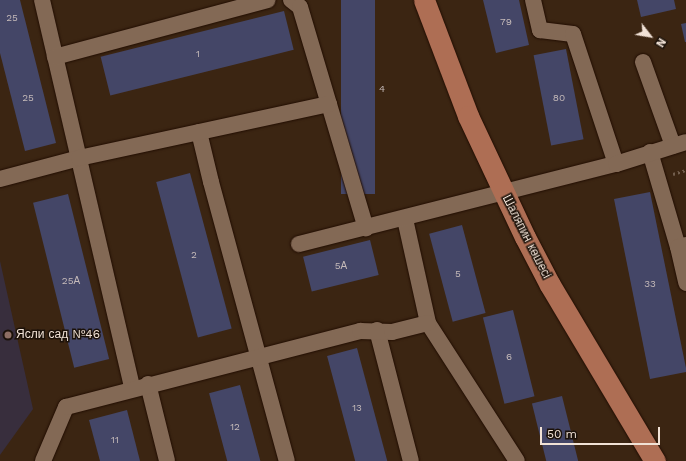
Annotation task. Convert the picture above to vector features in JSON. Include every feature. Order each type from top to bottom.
[{"type":"main road","name":"Шаляпин көшесі","points":[[424,0],[468,116],[503,193],[550,285],[655,461]]},
{"type":"lane","points":[[42,0],[79,158],[140,386],[167,461]]},
{"type":"lane","points":[[55,57],[268,0]]},
{"type":"lane","points":[[291,0],[300,7],[366,228]]},
{"type":"lane","points":[[532,0],[540,30],[573,34],[616,164]]},
{"type":"lane","points":[[299,244],[405,219],[616,164],[650,152],[680,144],[643,62]]},
{"type":"lane","points":[[0,179],[79,158],[329,104]]},
{"type":"lane","points":[[199,132],[287,461]]},
{"type":"lane","points":[[650,152],[682,246],[686,283]]},
{"type":"lane","points":[[405,219],[428,323],[517,461]]},
{"type":"lane","points":[[42,461],[66,407],[140,386],[360,331],[377,330],[392,332],[428,323]]},
{"type":"lane","points":[[377,330],[411,461]]},
{"type":"shaded area","name":"Ясли сад №46","points":[[0,261],[33,409],[0,455]]},
{"type":"building","points":[[0,0],[20,0],[56,143],[25,151],[0,53]]},
{"type":"building","points":[[341,0],[375,0],[375,194],[341,194]]},
{"type":"building","points":[[483,0],[519,0],[529,45],[496,53]]},
{"type":"building","points":[[637,0],[674,0],[676,9],[641,17]]},
{"type":"building","points":[[284,11],[294,50],[110,96],[101,57]]},
{"type":"building","points":[[686,23],[686,42],[685,42],[681,24]]},
{"type":"building","points":[[566,49],[584,139],[551,146],[534,55]]},
{"type":"building","points":[[190,173],[232,329],[198,338],[156,182]]},
{"type":"building","points":[[650,192],[686,372],[650,379],[614,199]]},
{"type":"building","points":[[68,194],[109,359],[74,368],[33,203]]},
{"type":"building","points":[[462,225],[486,313],[453,322],[429,234]]},
{"type":"building","points":[[370,240],[379,275],[312,292],[303,257]]},
{"type":"building","points":[[513,310],[535,396],[504,404],[483,317]]},
{"type":"building","points":[[357,348],[387,461],[355,461],[327,356]]},
{"type":"building","points":[[240,385],[260,461],[227,461],[209,393]]},
{"type":"building","points":[[562,396],[578,461],[546,461],[532,403]]},
{"type":"building","points":[[127,410],[140,461],[100,461],[89,420]]},
{"type":"place","name":"Ясли сад №46","points":[[8,335]]}]
